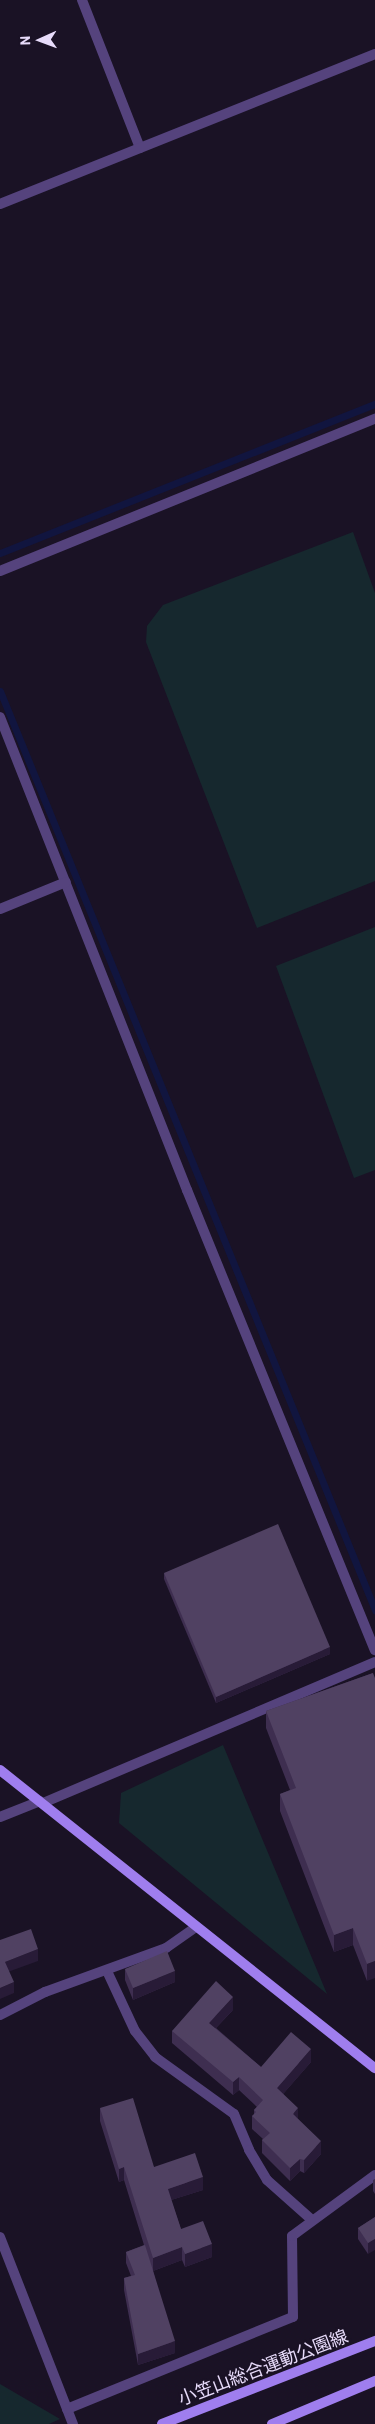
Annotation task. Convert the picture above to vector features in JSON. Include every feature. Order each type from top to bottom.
[{"type":"street","points":[[82,0],[140,148]]},
{"type":"street","points":[[0,204],[375,54]]},
{"type":"street","points":[[0,571],[375,419]]},
{"type":"street","points":[[0,717],[187,1190],[375,1650]]},
{"type":"street","points":[[0,908],[66,882]]},
{"type":"street","points":[[0,1817],[42,1802],[375,1662]]},
{"type":"street","points":[[0,1770],[375,2068]]},
{"type":"street","points":[[0,2015],[45,1992],[107,1972],[166,1948],[196,1927]]},
{"type":"street","points":[[107,1972],[135,2031],[155,2057],[234,2114],[249,2150],[267,2180],[311,2219]]},
{"type":"street","points":[[67,2409],[293,2317],[292,2236],[311,2219],[375,2175]]},
{"type":"street","points":[[0,2238],[73,2424]]},
{"type":"street","name":"小笠山総合運動公園線","points":[[162,2424],[375,2341]]},
{"type":"street","points":[[272,2424],[375,2381]]},
{"type":"shaded area","points":[[353,532],[375,593],[375,881],[257,928],[146,642],[147,626],[163,605]]},
{"type":"shaded area","points":[[375,927],[375,1170],[354,1178],[276,966]]},
{"type":"shaded area","points":[[223,1745],[327,1994],[119,1823],[121,1793]]},
{"type":"shaded area","points":[[0,2384],[60,2419],[49,2424],[0,2424]]},
{"type":"building","points":[[278,1524],[330,1647],[216,1697],[164,1573]]},
{"type":"building","points":[[373,1673],[375,1678],[375,1961],[367,1964],[353,1928],[334,1935],[280,1794],[296,1788],[266,1711]]},
{"type":"building","points":[[31,1929],[38,1949],[5,1962],[14,1982],[0,1988],[0,1940]]},
{"type":"building","points":[[167,1951],[175,1971],[133,1988],[125,1969]]},
{"type":"building","points":[[216,1981],[233,1997],[209,2023],[261,2067],[291,2032],[311,2049],[277,2088],[298,2108],[293,2114],[321,2141],[304,2160],[300,2159],[290,2168],[262,2140],[270,2133],[252,2116],[256,2112],[254,2110],[263,2100],[239,2077],[233,2082],[172,2031]]},
{"type":"building","points":[[133,2098],[154,2167],[195,2153],[203,2177],[168,2189],[181,2229],[203,2221],[212,2244],[185,2254],[182,2247],[153,2258],[124,2167],[119,2169],[100,2108]]},
{"type":"building","points":[[375,2217],[375,2239],[368,2243],[358,2228]]},
{"type":"building","points":[[145,2245],[175,2341],[138,2354],[124,2278],[135,2275],[126,2252]]},
{"type":"waterway","points":[[0,553],[375,404]]},
{"type":"waterway","points":[[0,691],[375,1610]]}]
